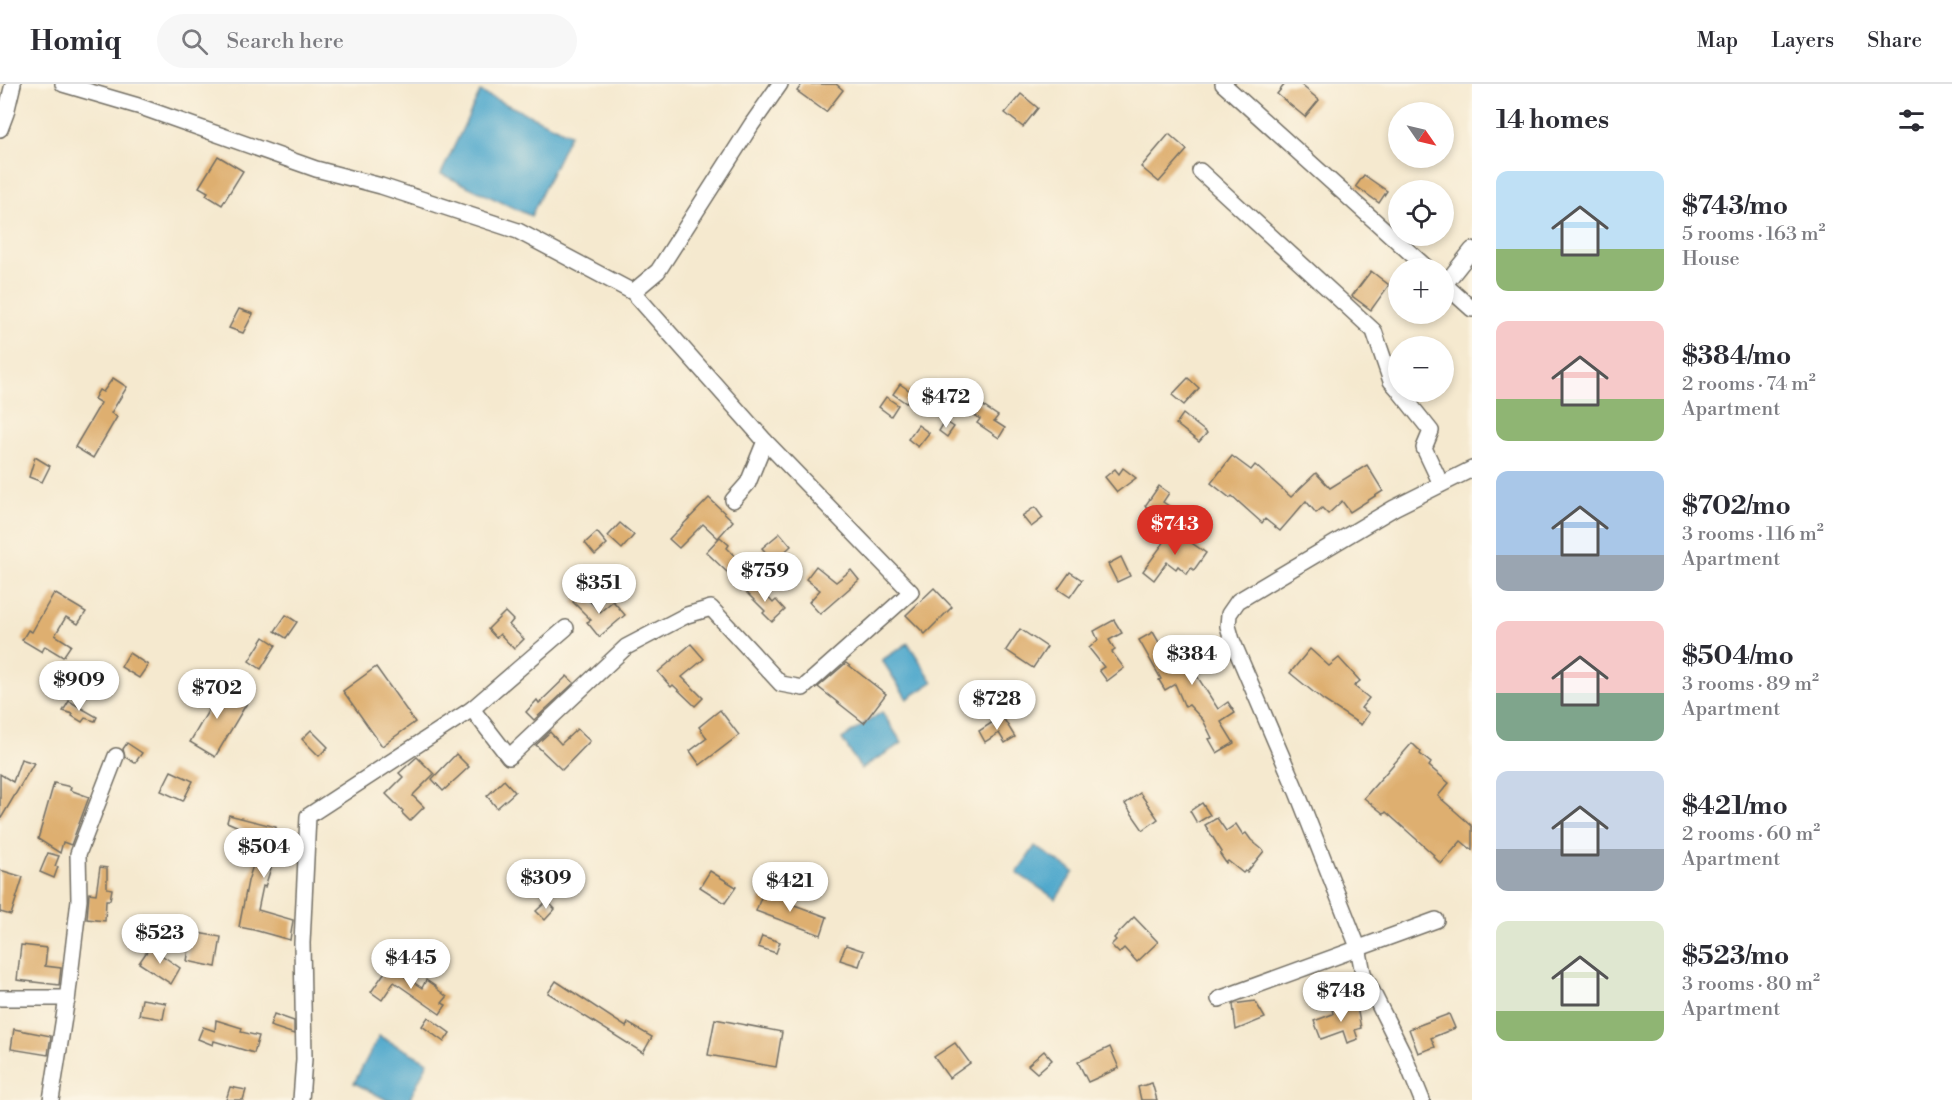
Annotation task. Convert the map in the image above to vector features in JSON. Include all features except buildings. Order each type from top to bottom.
[{"type":"street","points":[[0,129],[12,84]]},
{"type":"street","points":[[63,84],[138,106],[316,170],[381,186],[518,231],[633,292],[765,441],[911,592],[803,688],[781,684],[711,608],[687,615],[626,647],[508,757],[472,709]]},
{"type":"street","points":[[633,292],[658,271],[780,84]]},
{"type":"street","points":[[1223,84],[1416,258]]},
{"type":"street","points":[[1200,171],[1374,331],[1388,370]]},
{"type":"street","points":[[1454,272],[1472,250]]},
{"type":"street","points":[[1454,293],[1472,309]]},
{"type":"street","points":[[1408,402],[1431,431],[1424,448],[1441,484]]},
{"type":"street","points":[[733,500],[748,483],[765,441]]},
{"type":"street","points":[[1422,1100],[1403,1053],[1363,973],[1358,947],[1228,626],[1229,614],[1238,601],[1394,508],[1472,469]]},
{"type":"street","points":[[301,1100],[304,1059],[302,943],[308,816],[472,709],[566,628]]},
{"type":"street","points":[[51,1100],[67,1001],[79,900],[78,854],[116,756]]},
{"type":"street","points":[[1219,999],[1436,920]]},
{"type":"street","points":[[0,998],[67,998],[67,1001]]},
{"type":"water","points":[[480,92],[570,134],[531,216],[441,174]]},
{"type":"water","points":[[908,643],[933,682],[907,699],[882,660]]},
{"type":"water","points":[[882,712],[902,743],[861,769],[842,739]]},
{"type":"water","points":[[1035,846],[1074,872],[1056,899],[1017,873]]},
{"type":"water","points":[[379,1036],[428,1062],[409,1100],[387,1100],[354,1083]]}]
